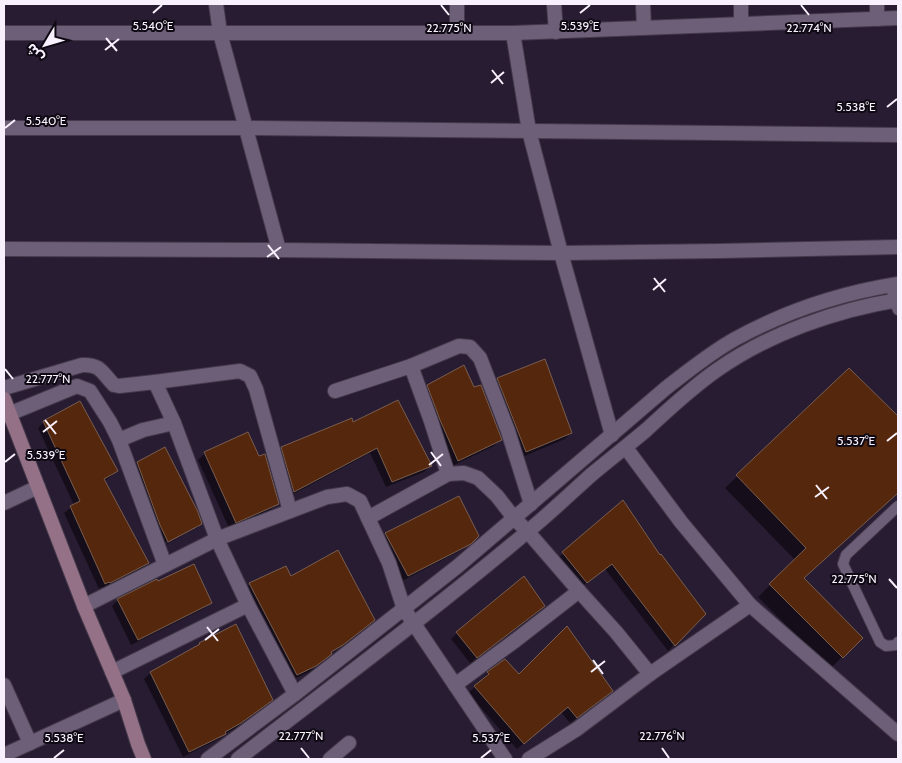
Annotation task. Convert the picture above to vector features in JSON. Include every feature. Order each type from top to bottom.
[{"type":"main road","points":[[4,399],[7,414],[124,700],[144,759]]},
{"type":"street","points":[[216,4],[220,33],[279,250]]},
{"type":"street","points":[[456,33],[457,4]]},
{"type":"street","points":[[554,4],[556,32]]},
{"type":"street","points":[[643,4],[644,28]]},
{"type":"street","points":[[741,4],[741,24]]},
{"type":"street","points":[[876,4],[877,19]]},
{"type":"street","points":[[4,33],[514,33],[898,18]]},
{"type":"street","points":[[514,33],[529,131],[612,435]]},
{"type":"street","points":[[4,128],[246,128],[898,136]]},
{"type":"street","points":[[4,249],[561,253],[898,247]]},
{"type":"street","points":[[208,759],[295,694],[458,566],[699,362],[771,320],[810,305],[850,293],[895,284]]},
{"type":"street","points":[[239,759],[414,624],[528,532],[593,474],[717,370],[750,350],[822,319],[860,308],[897,304]]},
{"type":"street","points":[[335,391],[411,366],[459,346],[470,347],[480,358],[508,431],[531,504]]},
{"type":"street","points":[[4,388],[82,364],[91,364],[99,368],[114,386],[240,371],[250,376],[256,389],[290,511]]},
{"type":"street","points":[[411,366],[432,421],[448,474]]},
{"type":"street","points":[[155,382],[174,424],[217,539],[248,605],[295,694]]},
{"type":"street","points":[[7,414],[77,386],[90,391],[119,440],[165,565]]},
{"type":"street","points":[[119,440],[143,430],[174,424]]},
{"type":"street","points":[[626,448],[681,522],[750,604],[898,734]]},
{"type":"street","points":[[582,461],[593,474]]},
{"type":"street","points":[[368,518],[448,474],[464,473],[478,478],[497,496],[514,518],[616,632],[650,674]]},
{"type":"street","points":[[4,503],[38,487]]},
{"type":"street","points":[[84,606],[217,539],[327,497],[348,494],[360,501],[389,563],[404,609],[505,759]]},
{"type":"street","points":[[455,684],[579,591]]},
{"type":"street","points":[[529,759],[577,729],[650,674],[750,604]]},
{"type":"street","points":[[112,672],[248,605]]},
{"type":"street","points":[[4,685],[30,743]]},
{"type":"street","points":[[4,755],[124,700]]},
{"type":"street","points":[[330,759],[349,743]]},
{"type":"lane","points":[[895,284],[897,304]]},
{"type":"lane","points":[[898,506],[846,556],[843,564],[880,642],[886,646],[896,645],[898,642]]},
{"type":"building","points":[[545,359],[572,433],[526,452],[497,378]]},
{"type":"building","points":[[464,365],[474,387],[481,385],[502,440],[458,461],[427,385]]},
{"type":"building","points":[[849,368],[898,416],[898,493],[804,578],[863,638],[843,658],[769,584],[806,548],[736,475]]},
{"type":"building","points":[[398,400],[432,466],[392,482],[377,448],[294,492],[281,447],[352,418],[353,422]]},
{"type":"building","points":[[80,401],[118,471],[104,479],[149,563],[105,584],[70,506],[80,501],[43,421]]},
{"type":"building","points":[[248,432],[259,456],[265,454],[279,504],[236,523],[204,452]]},
{"type":"building","points":[[165,447],[198,512],[202,524],[168,542],[137,462]]},
{"type":"building","points":[[459,496],[479,536],[471,544],[408,576],[385,533]]},
{"type":"building","points":[[623,500],[660,555],[706,614],[675,646],[612,564],[587,583],[562,552]]},
{"type":"building","points":[[338,550],[375,620],[331,652],[332,654],[316,666],[297,675],[249,583],[286,566],[291,576]]},
{"type":"building","points":[[194,564],[212,603],[138,640],[117,599],[157,579],[158,581]]},
{"type":"building","points":[[524,576],[545,606],[477,658],[456,632]]},
{"type":"building","points":[[236,624],[273,700],[225,732],[226,734],[189,752],[150,672]]},
{"type":"building","points":[[567,626],[613,691],[577,718],[568,707],[524,744],[474,686],[489,674],[487,672],[505,659],[519,674]]}]
